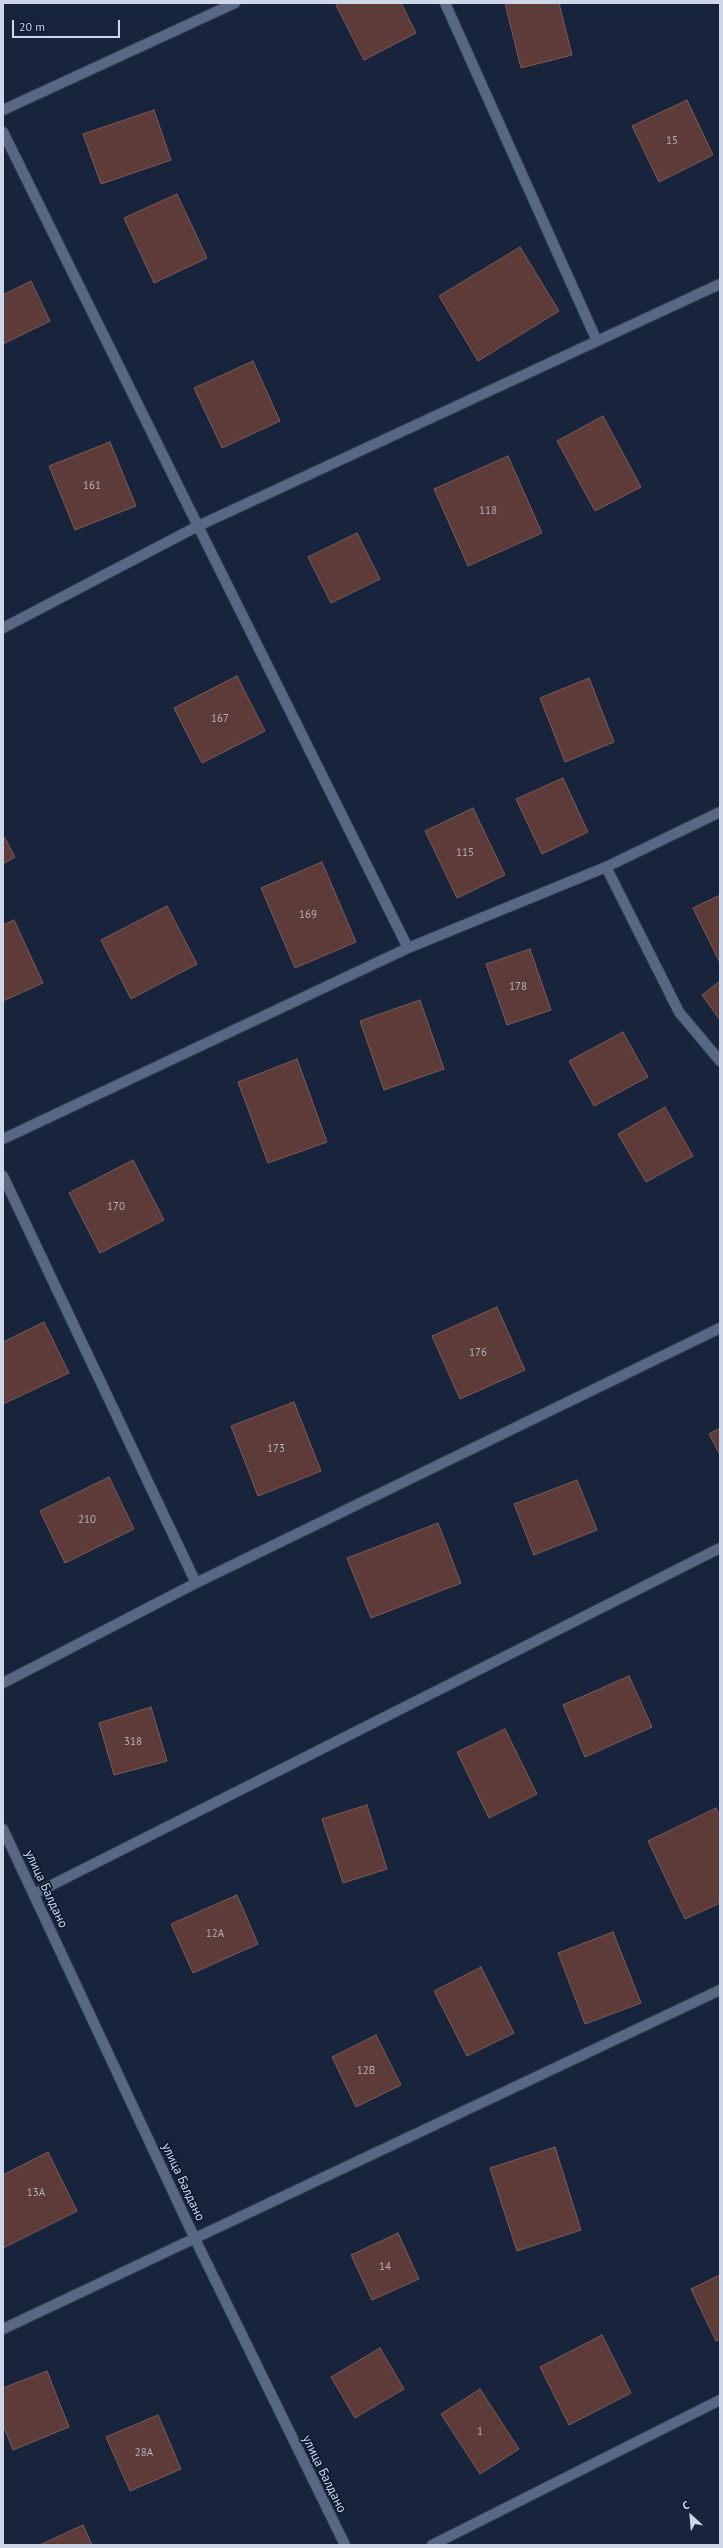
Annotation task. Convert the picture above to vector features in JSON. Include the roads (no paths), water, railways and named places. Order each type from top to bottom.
[{"type":"street","points":[[3,110],[235,3]]},
{"type":"street","points":[[445,3],[597,341]]},
{"type":"street","points":[[3,132],[408,948]]},
{"type":"street","points":[[3,628],[198,526],[720,284]]},
{"type":"street","points":[[3,1139],[408,948],[606,867],[720,812]]},
{"type":"street","points":[[606,867],[679,1012],[720,1061]]},
{"type":"street","points":[[3,1176],[196,1583]]},
{"type":"street","points":[[3,1683],[196,1583],[720,1328]]},
{"type":"street","points":[[34,1894],[720,1548]]},
{"type":"street","name":"улица Балдано","points":[[3,1829],[195,2239],[345,2545]]},
{"type":"street","points":[[3,2330],[720,1990]]},
{"type":"street","points":[[432,2545],[720,2400]]}]
